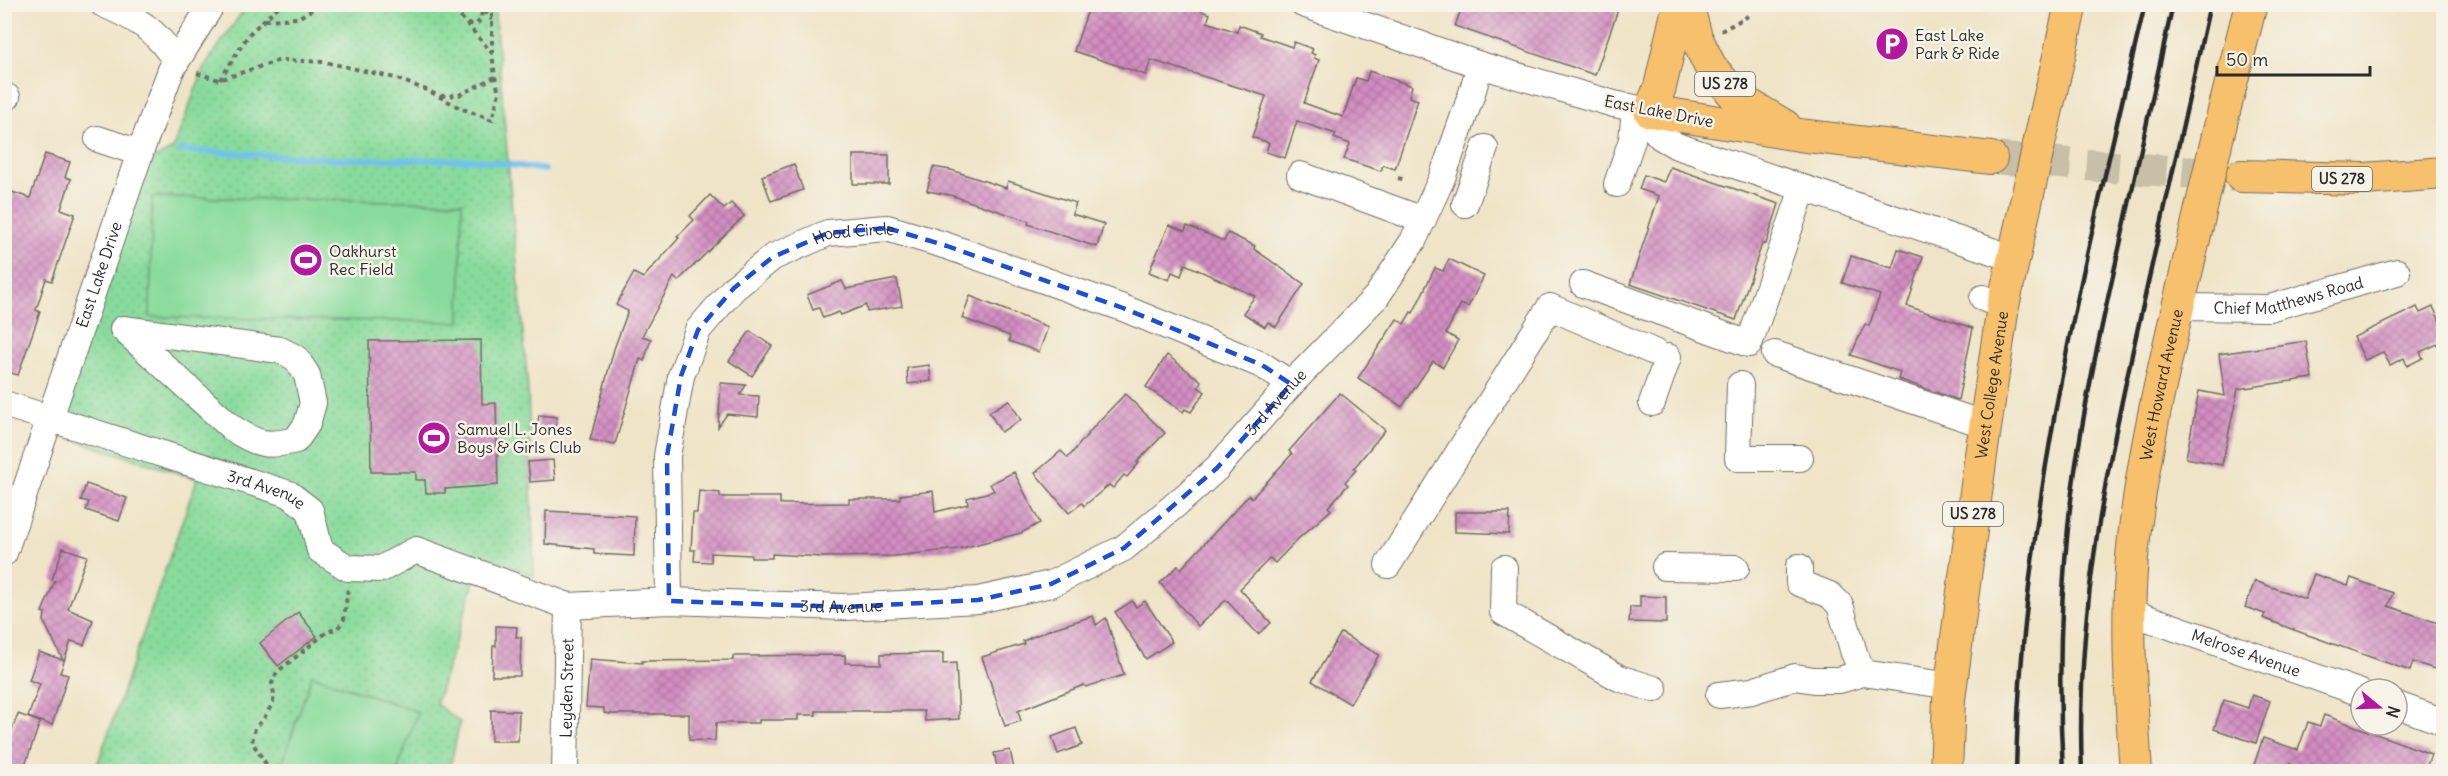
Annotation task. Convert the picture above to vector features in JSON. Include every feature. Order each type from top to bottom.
[{"type":"main road","points":[[1642,110],[1660,87],[1679,4]]},
{"type":"main road","name":"US 278","points":[[1687,4],[1696,37],[1710,66],[1736,97],[1799,135]]},
{"type":"main road","name":"West College Avenue","points":[[1946,771],[1951,686],[1986,425],[1993,302],[2013,258],[2071,4]]},
{"type":"main road","name":"West Howard Avenue","points":[[2136,771],[2129,662],[2130,612],[2138,507],[2202,204],[2251,4]]},
{"type":"main road","name":"East Lake Drive","points":[[1642,110],[1799,135],[1991,158]]},
{"type":"main road","name":"US 278","points":[[2241,176],[2364,179],[2444,173]]},
{"type":"street","points":[[103,4],[148,27],[187,67]]},
{"type":"street","name":"East Lake Drive","points":[[4,553],[140,153],[171,70],[187,67],[212,4]]},
{"type":"street","name":"East Lake Drive","points":[[1303,4],[1480,65],[1642,110]]},
{"type":"street","name":"3rd Avenue","points":[[4,404],[289,494],[310,510],[320,549],[348,568],[381,569],[416,550],[568,606],[669,602],[845,607],[978,600],[1051,584],[1124,548],[1217,468],[1291,384],[1377,296],[1413,241],[1442,178],[1480,65]]},
{"type":"street","points":[[1617,184],[1642,110]]},
{"type":"street","points":[[1642,110],[1661,137],[1677,146],[2013,258]]},
{"type":"street","points":[[98,139],[140,153]]},
{"type":"street","points":[[1465,204],[1485,148]]},
{"type":"street","points":[[1300,175],[1423,220]]},
{"type":"street","points":[[1583,284],[1749,344],[1803,189]]},
{"type":"street","name":"Hood Circle","points":[[669,602],[667,456],[681,376],[698,330],[734,288],[773,257],[828,233],[886,228],[947,246],[1124,308],[1262,365],[1291,384]]},
{"type":"street","name":"Chief Matthews Road","points":[[2179,308],[2269,308],[2397,272]]},
{"type":"street","points":[[1388,565],[1550,307],[1661,355],[1652,403]]},
{"type":"street","points":[[85,317],[123,329],[280,350],[296,358],[307,375],[313,403],[307,424],[296,440],[273,446],[249,440],[232,428],[123,329]]},
{"type":"street","points":[[1775,354],[1986,425]]},
{"type":"street","points":[[1740,385],[1738,458],[1800,458]]},
{"type":"street","points":[[1665,567],[1736,568]]},
{"type":"street","points":[[1799,567],[1799,583],[1830,595],[1840,604],[1854,653],[1863,673]]},
{"type":"street","points":[[1504,568],[1503,612],[1619,678],[1654,689]]},
{"type":"street","name":"Leyden Street","points":[[565,771],[568,606]]},
{"type":"street","name":"Melrose Avenue","points":[[2130,612],[2349,689]]},
{"type":"street","points":[[1719,695],[1752,691],[1795,677],[1814,681],[1839,680],[1863,673],[1951,686]]},
{"type":"street","points":[[2409,709],[2444,722]]},
{"type":"path","points":[[219,80],[249,34],[281,4]]},
{"type":"path","points":[[265,20],[298,18],[321,4]]},
{"type":"path","points":[[448,4],[492,53]]},
{"type":"path","points":[[187,67],[219,80],[280,60],[325,62],[395,78],[492,120],[499,93],[492,53],[492,4]]},
{"type":"path","points":[[468,24],[476,24],[481,20],[481,6]]},
{"type":"path","points":[[481,6],[492,20]]},
{"type":"path","points":[[1724,29],[1748,16]]},
{"type":"path","points":[[439,96],[459,95],[495,77]]},
{"type":"path","points":[[1398,178],[1406,180]]},
{"type":"path","points":[[271,771],[252,742],[255,728],[273,703],[272,683],[277,672],[327,632],[338,628],[344,619],[348,568]]},
{"type":"highlighted area","points":[[887,228],[947,246],[1123,308],[1262,365],[1291,384],[1217,468],[1124,548],[1051,584],[978,600],[845,607],[669,601],[667,456],[681,376],[698,330],[734,288],[773,257],[828,233]]},
{"type":"green space","points":[[247,5],[494,5],[528,389],[534,576],[482,556],[436,704],[460,722],[449,771],[95,771],[197,479],[52,433],[140,166],[173,149],[204,67]]},
{"type":"green space","name":"Oakhurst Rec Field","points":[[152,197],[462,202],[460,322],[150,317]]},
{"type":"green space","points":[[312,675],[418,712],[397,771],[280,770]]},
{"type":"building","points":[[1090,4],[1182,4],[1210,14],[1207,22],[1237,32],[1239,25],[1261,33],[1260,36],[1292,47],[1294,42],[1313,49],[1311,53],[1319,60],[1304,103],[1343,117],[1356,78],[1366,81],[1369,71],[1412,86],[1409,97],[1418,100],[1395,169],[1383,165],[1381,171],[1344,159],[1350,144],[1334,138],[1336,134],[1297,121],[1285,158],[1266,152],[1269,143],[1252,137],[1266,96],[1151,60],[1146,75],[1074,51]]},
{"type":"building","points":[[1463,4],[1620,4],[1595,75],[1455,26]]},
{"type":"building","points":[[45,154],[70,162],[65,177],[71,179],[61,209],[75,214],[52,281],[46,279],[36,310],[40,312],[18,375],[4,371],[4,238],[10,221],[4,219],[4,214],[12,192],[30,198]]},
{"type":"building","points":[[853,155],[889,155],[889,184],[853,184]]},
{"type":"building","points":[[794,164],[803,190],[771,201],[762,176]]},
{"type":"building","points":[[933,167],[951,170],[1006,188],[1008,181],[1076,203],[1072,214],[1104,224],[1097,247],[1028,224],[1029,221],[950,195],[927,191]]},
{"type":"building","points":[[1670,167],[1779,204],[1766,244],[1762,244],[1736,320],[1630,284],[1659,196],[1639,189],[1644,175],[1664,182]]},
{"type":"building","points":[[710,195],[724,209],[731,203],[744,216],[678,281],[674,277],[642,336],[651,339],[644,361],[640,359],[615,444],[590,440],[614,349],[628,311],[616,305],[634,273],[643,278],[694,220],[690,216]]},
{"type":"building","points":[[1169,225],[1185,231],[1187,226],[1224,241],[1228,233],[1255,246],[1254,249],[1304,284],[1276,327],[1268,322],[1265,327],[1243,313],[1255,296],[1185,264],[1181,276],[1172,272],[1169,280],[1149,272]]},
{"type":"building","points":[[1898,249],[1923,257],[1907,306],[1973,328],[1958,400],[1898,379],[1900,372],[1851,355],[1865,324],[1869,326],[1880,295],[1842,283],[1851,256],[1892,268]]},
{"type":"building","points":[[1449,259],[1484,276],[1468,307],[1461,304],[1446,333],[1458,340],[1443,367],[1433,361],[1402,407],[1358,378],[1397,319],[1404,324],[1411,312],[1413,313],[1435,268],[1443,271]]},
{"type":"building","points":[[897,279],[902,306],[867,312],[866,305],[841,315],[839,312],[823,318],[819,308],[813,310],[807,295],[842,281],[846,289]]},
{"type":"building","points":[[970,296],[1048,327],[1039,352],[1009,341],[1010,336],[962,318]]},
{"type":"building","points":[[2417,307],[2420,313],[2433,307],[2444,329],[2444,341],[2420,352],[2423,358],[2407,366],[2404,358],[2390,365],[2383,352],[2365,360],[2354,337]]},
{"type":"building","points":[[750,331],[772,346],[752,376],[729,361]]},
{"type":"building","name":"Samuel L. Jones Boys & Girls Club","points":[[481,340],[482,404],[496,403],[498,485],[445,489],[445,493],[426,493],[425,480],[416,480],[416,472],[371,472],[369,341]]},
{"type":"building","points":[[2306,341],[2312,378],[2238,389],[2222,465],[2186,458],[2199,391],[2225,396],[2219,354]]},
{"type":"building","points":[[1167,355],[1201,381],[1198,387],[1205,392],[1191,412],[1185,409],[1183,412],[1146,387]]},
{"type":"building","points":[[929,365],[931,381],[908,384],[907,368]]},
{"type":"building","points":[[721,383],[746,385],[740,395],[759,396],[758,417],[727,414],[718,427]]},
{"type":"building","points":[[1340,393],[1385,430],[1354,468],[1356,470],[1345,482],[1348,485],[1328,507],[1331,510],[1275,563],[1270,558],[1240,589],[1271,623],[1258,634],[1226,600],[1198,626],[1160,583],[1178,566],[1181,569],[1249,495],[1252,498],[1292,454],[1289,451]]},
{"type":"building","points":[[1125,394],[1165,433],[1137,462],[1139,463],[1127,477],[1124,475],[1113,488],[1109,485],[1084,506],[1082,503],[1069,513],[1035,473],[1061,451],[1068,458]]},
{"type":"building","points":[[1009,400],[1021,420],[1001,432],[989,412]]},
{"type":"building","points":[[539,415],[557,417],[554,435],[536,432]]},
{"type":"building","points":[[553,460],[555,480],[530,482],[528,462]]},
{"type":"building","points":[[1014,472],[1040,523],[1021,533],[958,549],[895,556],[823,557],[772,554],[772,558],[711,553],[711,562],[694,561],[695,550],[691,550],[693,513],[697,513],[699,491],[720,493],[720,497],[780,497],[780,504],[849,503],[849,499],[900,499],[900,495],[933,491],[935,512],[968,504],[967,498],[994,491],[990,484]]},
{"type":"building","points":[[86,484],[127,498],[119,521],[86,510],[89,502],[81,500]]},
{"type":"building","points":[[546,511],[635,516],[634,556],[594,554],[594,549],[545,544]]},
{"type":"building","points":[[1455,512],[1510,512],[1509,534],[1455,532]]},
{"type":"building","points":[[63,548],[87,556],[68,609],[93,620],[84,645],[71,641],[60,673],[68,675],[52,725],[28,717],[40,684],[29,680],[39,652],[63,660],[44,622],[45,613],[42,612],[55,581],[52,580]]},
{"type":"building","points":[[2314,574],[2348,586],[2351,578],[2393,593],[2388,606],[2444,625],[2444,672],[2413,662],[2410,671],[2263,618],[2265,614],[2245,607],[2255,581],[2305,599]]},
{"type":"building","points":[[1640,596],[1666,597],[1666,623],[1629,622],[1630,607],[1640,607]]},
{"type":"building","points":[[1132,601],[1136,607],[1145,601],[1172,642],[1146,659],[1115,612]]},
{"type":"building","points":[[298,612],[317,636],[278,666],[260,643]]},
{"type":"building","points":[[1093,616],[1096,625],[1106,618],[1124,675],[1086,687],[1084,685],[1018,711],[1021,721],[1005,726],[982,657],[1024,644],[1023,641],[1051,629]]},
{"type":"building","points":[[496,626],[517,627],[516,637],[521,637],[520,676],[492,676]]},
{"type":"building","points":[[1341,633],[1379,655],[1350,704],[1312,681]]},
{"type":"building","points":[[943,653],[943,664],[956,663],[959,719],[925,721],[924,711],[816,711],[816,715],[798,715],[798,720],[716,723],[715,741],[689,740],[689,714],[612,714],[604,713],[604,708],[586,707],[590,659],[642,663],[642,661],[733,660],[733,656],[845,655],[845,663],[881,664],[881,654]]},
{"type":"building","points":[[2252,695],[2270,701],[2256,743],[2214,729],[2224,700],[2248,708]]},
{"type":"building","points":[[491,710],[519,711],[518,741],[491,741]]},
{"type":"building","points":[[18,714],[40,722],[23,771],[4,771],[4,751]]},
{"type":"building","points":[[2324,715],[2349,724],[2349,737],[2384,737],[2431,754],[2425,771],[2311,771],[2290,764],[2289,771],[2252,771],[2263,738],[2298,750],[2308,722],[2320,726]]},
{"type":"building","points":[[1076,728],[1082,745],[1058,754],[1052,737]]},
{"type":"building","points":[[1010,750],[1014,769],[998,771],[994,753]]},
{"type":"waterway","points":[[180,150],[334,159],[479,160],[545,170]]},
{"type":"tunnel","points":[[1991,158],[2237,176]]},
{"type":"railway","points":[[2016,772],[2021,674],[2030,577],[2043,481],[2080,289],[2145,4]]},
{"type":"railway","points":[[2063,772],[2060,676],[2062,613],[2073,483],[2097,349],[2173,4]]},
{"type":"railway","points":[[2082,772],[2083,656],[2096,541],[2128,370],[2210,4]]},
{"type":"place","name":"East Lake Park & Ride","points":[[1892,44]]},
{"type":"place","name":"Oakhurst Rec Field","points":[[306,260]]},
{"type":"place","name":"Samuel L. Jones Boys & Girls Club","points":[[434,438]]}]
